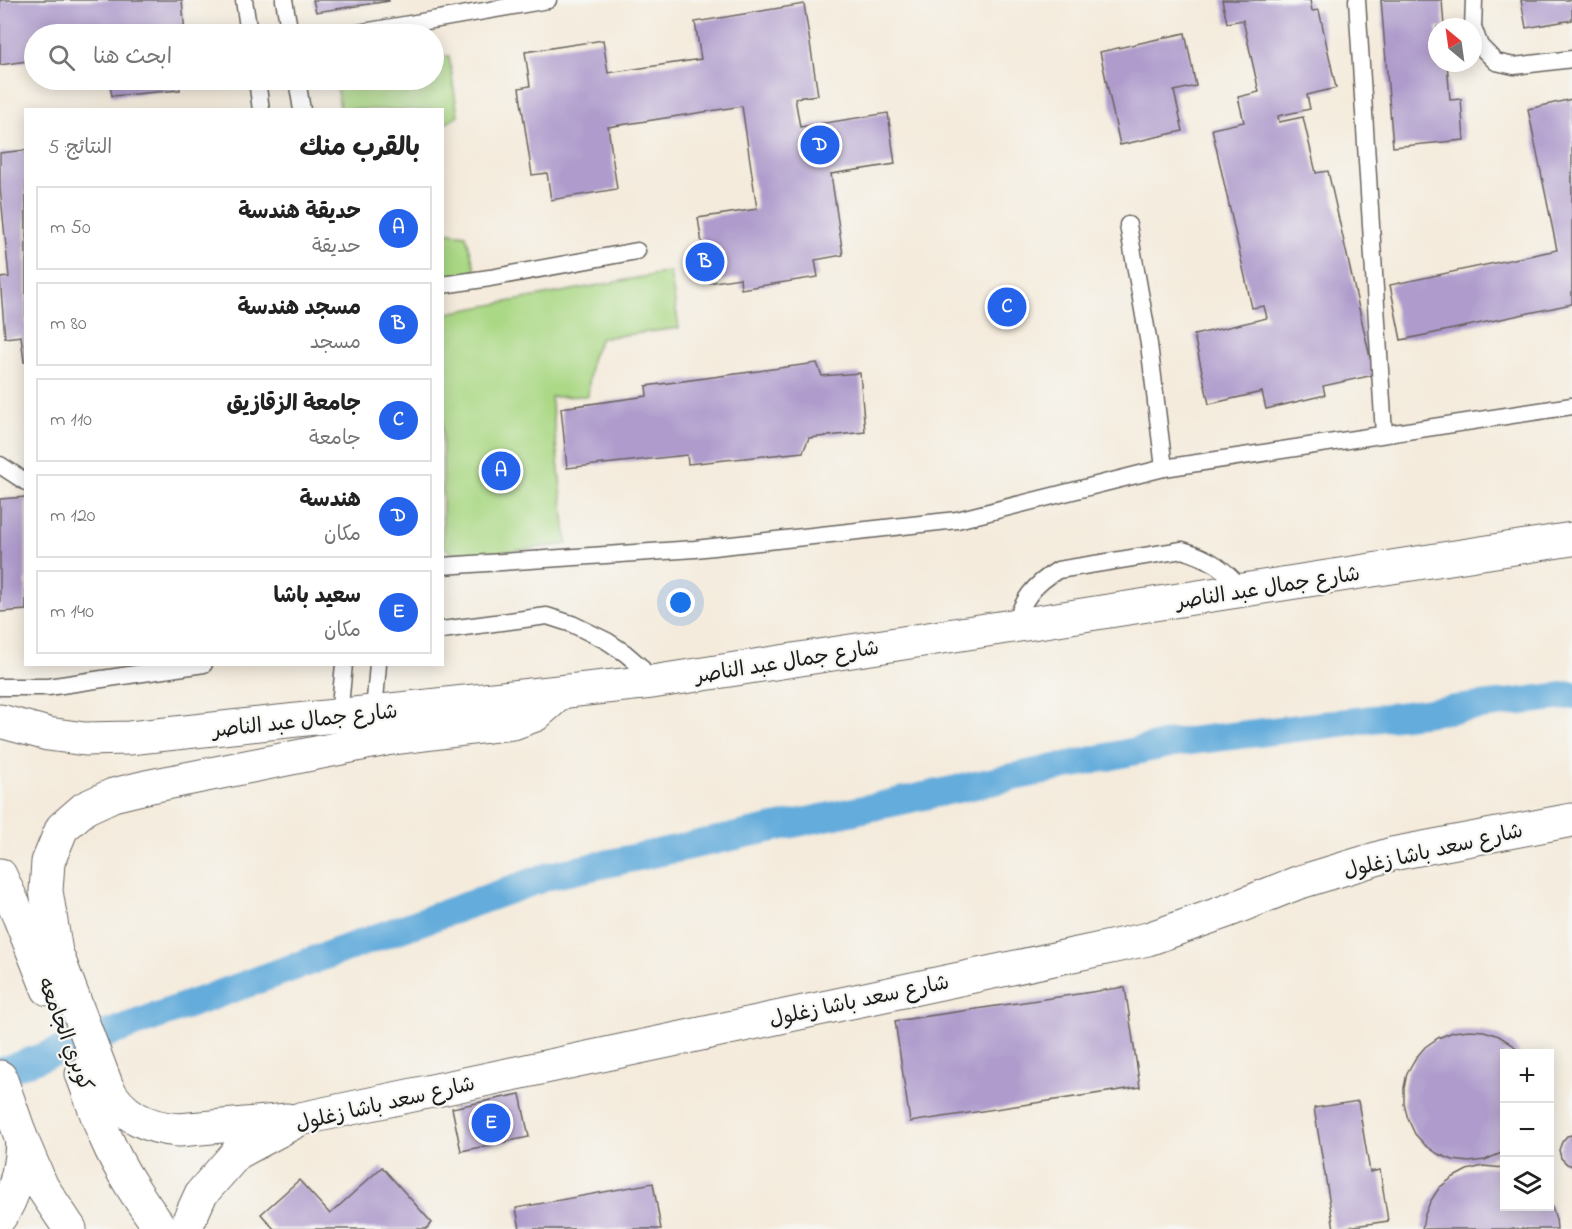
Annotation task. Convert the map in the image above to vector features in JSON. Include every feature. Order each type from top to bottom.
[{"type":"main road","name":"شارع جمال عبد الناصر","points":[[0,721],[48,734],[85,739],[129,738],[652,682],[1572,539]]},
{"type":"main road","points":[[46,956],[48,862],[62,828],[85,808],[113,795],[146,787],[364,743],[513,723],[534,714],[561,692]]},
{"type":"main road","name":"شارع سعد باشا زغلول","points":[[185,1229],[201,1194],[237,1153],[300,1119],[1148,939],[1297,883],[1392,854],[1572,820]]},
{"type":"main road","points":[[0,875],[46,956]]},
{"type":"main road","name":"كوبري الجامعه","points":[[46,956],[105,1105],[106,1138],[142,1203],[161,1229]]},
{"type":"main road","points":[[0,1077],[22,1140],[42,1187],[70,1229]]},
{"type":"main road","points":[[105,1105],[125,1111],[151,1126],[165,1129],[179,1130],[300,1119]]},
{"type":"main road","points":[[0,1217],[12,1197],[18,1179],[22,1140]]},
{"type":"lane","points":[[244,0],[248,24]]},
{"type":"lane","points":[[284,0],[288,24]]},
{"type":"lane","points":[[410,24],[548,0]]},
{"type":"lane","points":[[1357,0],[1384,434]]},
{"type":"lane","points":[[1473,18],[1474,0]]},
{"type":"lane","points":[[1482,48],[1496,62],[1514,66],[1572,59]]},
{"type":"lane","points":[[258,90],[261,108]]},
{"type":"lane","points":[[299,90],[302,108]]},
{"type":"lane","points":[[1128,225],[1149,344],[1164,468]]},
{"type":"lane","points":[[444,285],[637,251]]},
{"type":"lane","points":[[444,566],[695,549],[957,520],[1164,468],[1572,406]]},
{"type":"lane","points":[[0,465],[24,481]]},
{"type":"lane","points":[[1014,627],[1019,609],[1029,593],[1042,580],[1058,570],[1182,550],[1200,555],[1217,564],[1232,576],[1244,591]]},
{"type":"lane","points":[[444,630],[546,616],[572,624],[608,641],[625,652],[652,682]]},
{"type":"lane","points":[[0,687],[48,687],[190,666]]},
{"type":"lane","points":[[339,716],[344,666]]},
{"type":"lane","points":[[374,712],[378,666]]},
{"type":"green space","points":[[449,56],[458,116],[444,124],[444,108],[340,108],[337,90],[444,90],[444,57]]},
{"type":"green space","points":[[444,232],[466,235],[476,272],[444,277]]},
{"type":"green space","points":[[670,272],[679,328],[601,338],[591,359],[588,396],[551,397],[567,544],[456,558],[444,546],[444,314]]},
{"type":"building","points":[[0,0],[182,0],[184,24],[24,24],[24,61],[0,65]]},
{"type":"building","points":[[313,0],[389,0],[389,1],[316,12]]},
{"type":"building","points":[[1222,0],[1310,0],[1312,11],[1319,10],[1336,88],[1307,95],[1310,109],[1278,116],[1279,122],[1303,117],[1316,173],[1328,171],[1374,375],[1323,386],[1325,395],[1266,409],[1262,392],[1209,404],[1194,335],[1267,318],[1264,306],[1252,308],[1212,129],[1244,122],[1238,97],[1259,92],[1243,20],[1227,23]]},
{"type":"building","points":[[1381,0],[1442,0],[1443,18],[1428,18],[1428,72],[1448,72],[1450,100],[1461,99],[1464,140],[1393,147]]},
{"type":"building","points":[[1521,0],[1572,0],[1572,20],[1526,28]]},
{"type":"building","points":[[804,4],[818,95],[795,98],[800,127],[888,113],[895,164],[831,174],[843,255],[815,260],[818,277],[741,289],[740,278],[708,283],[698,218],[757,209],[742,106],[608,127],[617,189],[551,200],[547,173],[532,175],[519,88],[530,86],[525,52],[603,40],[608,73],[701,59],[695,22]]},
{"type":"building","points":[[1185,33],[1196,86],[1174,91],[1183,131],[1120,145],[1100,52]]},
{"type":"building","points":[[111,90],[180,90],[112,96]]},
{"type":"building","points":[[1572,99],[1572,304],[1401,340],[1390,285],[1557,250],[1528,109]]},
{"type":"building","points":[[24,150],[24,362],[21,336],[5,338],[0,278],[9,277],[0,187],[0,153]]},
{"type":"building","points":[[817,363],[822,376],[860,373],[865,432],[809,438],[803,452],[688,464],[687,455],[567,468],[561,408],[647,396],[646,386]]},
{"type":"building","points":[[24,497],[24,610],[0,612],[0,499]]},
{"type":"building","points":[[1125,987],[1140,1087],[910,1122],[895,1021]]},
{"type":"building","points":[[1484,1031],[1499,1036],[1516,1049],[1500,1049],[1500,1154],[1485,1160],[1469,1162],[1453,1160],[1438,1154],[1415,1134],[1404,1104],[1407,1073],[1415,1059],[1425,1047],[1453,1032]]},
{"type":"building","points":[[520,1094],[529,1137],[461,1151],[452,1108]]},
{"type":"building","points":[[1358,1101],[1370,1172],[1380,1170],[1388,1221],[1334,1229],[1314,1108]]},
{"type":"building","points":[[1572,1135],[1572,1166],[1561,1158],[1559,1150],[1567,1136]]},
{"type":"building","points":[[1483,1166],[1500,1168],[1500,1211],[1553,1211],[1557,1229],[1422,1229],[1430,1202],[1439,1188],[1467,1170]]},
{"type":"building","points":[[382,1167],[432,1223],[426,1229],[274,1229],[261,1214],[299,1180],[330,1214]]},
{"type":"building","points":[[653,1183],[661,1229],[520,1229],[516,1208]]},
{"type":"waterway","points":[[0,1072],[549,876],[1173,743],[1572,695]]},
{"type":"place","name":"هندسة","points":[[820,145]]},
{"type":"place","name":"مسجد هندسة","points":[[705,262]]},
{"type":"place","name":"جامعة الزقازيق","points":[[1007,307]]},
{"type":"place","name":"حديقة هندسة","points":[[501,471]]},
{"type":"place","name":"سعيد باشا","points":[[491,1123]]}]
